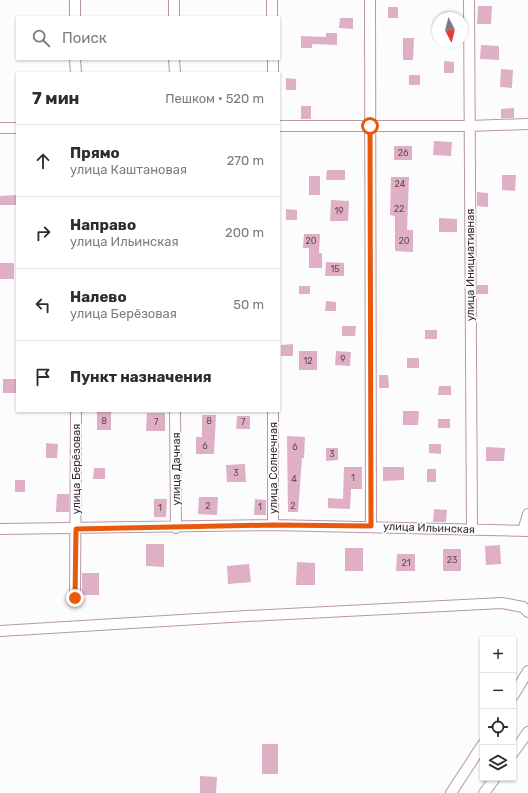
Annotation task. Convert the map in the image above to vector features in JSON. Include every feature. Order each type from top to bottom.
[{"type":"street","points":[[75,0],[75,16]]},
{"type":"street","points":[[174,0],[174,16]]},
{"type":"street","points":[[272,0],[272,16]]},
{"type":"street","points":[[370,0],[371,526]]},
{"type":"street","name":"улица Инициативная","points":[[469,0],[472,530]]},
{"type":"street","points":[[76,60],[76,72]]},
{"type":"street","points":[[174,60],[174,72]]},
{"type":"street","points":[[272,60],[273,72]]},
{"type":"street","points":[[280,126],[469,126],[528,124]]},
{"type":"street","points":[[0,128],[16,128]]},
{"type":"street","name":"улица Берёзовая","points":[[75,598],[76,412]]},
{"type":"street","name":"улица Дачная","points":[[175,412],[176,528]]},
{"type":"street","name":"улица Солнечная","points":[[273,412],[273,525]]},
{"type":"street","points":[[525,531],[528,514]]},
{"type":"street","name":"улица Ильинская","points":[[0,529],[176,528],[273,525],[371,526],[525,531]]},
{"type":"street","points":[[0,631],[247,616],[502,603],[523,607],[528,612]]},
{"type":"street","points":[[516,691],[528,671]]},
{"type":"street","points":[[516,749],[528,732]]},
{"type":"street","points":[[451,793],[482,745]]},
{"type":"street","points":[[484,793],[493,781]]},
{"type":"building","points":[[478,6],[492,6],[491,24],[477,24]]},
{"type":"building","points":[[388,7],[398,7],[398,18],[388,18]]},
{"type":"building","points":[[340,18],[353,18],[353,29],[339,28]]},
{"type":"building","points":[[326,33],[337,33],[337,45],[312,44],[312,48],[301,48],[301,36],[326,37]]},
{"type":"building","points":[[403,38],[414,38],[413,60],[403,60]]},
{"type":"building","points":[[481,45],[499,46],[499,60],[480,59]]},
{"type":"building","points":[[444,61],[454,62],[454,73],[444,73]]},
{"type":"building","points":[[501,69],[513,70],[512,88],[500,87]]},
{"type":"building","points":[[409,75],[420,75],[420,85],[409,85]]},
{"type":"building","points":[[286,78],[296,79],[296,90],[286,90]]},
{"type":"building","points":[[301,106],[311,106],[311,119],[301,119]]},
{"type":"building","points":[[514,108],[514,118],[501,118],[501,109]]},
{"type":"building","points":[[434,141],[452,142],[451,156],[433,155]]},
{"type":"building","points":[[394,146],[412,146],[412,160],[394,160]]},
{"type":"building","points":[[327,170],[345,170],[345,180],[326,180]]},
{"type":"building","points":[[502,175],[516,175],[515,191],[502,190]]},
{"type":"building","points":[[309,176],[320,176],[320,195],[309,195]]},
{"type":"building","points":[[391,177],[409,177],[407,230],[413,230],[413,252],[395,251],[395,216],[390,215]]},
{"type":"building","points":[[477,192],[488,193],[488,207],[477,206]]},
{"type":"building","points":[[16,195],[16,205],[0,205],[0,196]]},
{"type":"building","points":[[331,200],[349,201],[348,221],[330,221]]},
{"type":"building","points":[[286,209],[297,210],[297,220],[286,220]]},
{"type":"building","points":[[439,218],[457,219],[457,232],[439,232]]},
{"type":"building","points":[[304,234],[320,234],[319,253],[322,253],[322,268],[309,268],[309,248],[303,248]]},
{"type":"building","points":[[326,262],[344,263],[344,276],[325,276]]},
{"type":"building","points":[[0,263],[14,263],[14,279],[0,279]]},
{"type":"building","points":[[477,285],[488,285],[488,294],[477,294]]},
{"type":"building","points":[[299,286],[310,286],[310,294],[299,294]]},
{"type":"building","points":[[326,301],[336,302],[336,311],[325,311]]},
{"type":"building","points":[[342,326],[356,326],[355,336],[342,336]]},
{"type":"building","points":[[425,330],[437,330],[437,339],[425,339]]},
{"type":"building","points":[[293,344],[293,356],[281,356],[281,345]]},
{"type":"building","points":[[299,351],[317,351],[317,370],[299,370]]},
{"type":"building","points":[[336,351],[351,352],[350,366],[335,365]]},
{"type":"building","points":[[407,358],[419,358],[419,368],[407,368]]},
{"type":"building","points":[[379,375],[388,375],[389,388],[379,388]]},
{"type":"building","points":[[3,379],[16,379],[16,393],[3,393]]},
{"type":"building","points":[[439,386],[451,386],[451,395],[438,395]]},
{"type":"building","points":[[403,411],[419,411],[418,425],[403,425]]},
{"type":"building","points":[[97,412],[111,412],[111,430],[97,430]]},
{"type":"building","points":[[147,413],[165,413],[165,431],[146,431]]},
{"type":"building","points":[[202,415],[216,415],[214,454],[196,454],[196,437],[202,437]]},
{"type":"building","points":[[237,416],[250,416],[250,429],[236,429]]},
{"type":"building","points":[[438,419],[450,419],[450,428],[438,428]]},
{"type":"building","points":[[287,436],[305,437],[298,512],[288,512]]},
{"type":"building","points":[[46,443],[58,444],[57,458],[46,458]]},
{"type":"building","points":[[429,444],[441,444],[441,454],[429,453]]},
{"type":"building","points":[[486,447],[505,448],[504,461],[486,461]]},
{"type":"building","points":[[326,448],[338,448],[338,460],[326,461]]},
{"type":"building","points":[[245,464],[246,482],[227,482],[226,465]]},
{"type":"building","points":[[344,467],[362,467],[362,489],[351,489],[350,509],[328,508],[328,498],[343,499]]},
{"type":"building","points":[[383,467],[404,467],[404,480],[383,481]]},
{"type":"building","points":[[94,468],[105,468],[105,479],[93,479]]},
{"type":"building","points":[[427,469],[436,469],[436,482],[427,482]]},
{"type":"building","points":[[15,480],[25,480],[25,492],[15,492]]},
{"type":"building","points":[[57,494],[69,494],[69,512],[56,512]]},
{"type":"building","points":[[199,497],[218,497],[217,515],[198,514]]},
{"type":"building","points":[[154,499],[167,499],[166,517],[154,517]]},
{"type":"building","points":[[255,499],[266,500],[266,515],[254,515]]},
{"type":"building","points":[[434,509],[447,510],[446,522],[433,522]]},
{"type":"building","points":[[146,544],[164,544],[164,567],[146,566]]},
{"type":"building","points":[[500,545],[501,564],[486,565],[485,546]]},
{"type":"building","points":[[345,548],[363,548],[363,571],[345,571]]},
{"type":"building","points":[[443,549],[461,549],[461,571],[443,571]]},
{"type":"building","points":[[397,554],[415,554],[415,571],[396,571]]},
{"type":"building","points":[[297,562],[315,563],[315,585],[296,585]]},
{"type":"building","points":[[249,564],[251,582],[228,584],[227,566]]},
{"type":"building","points":[[82,573],[99,573],[99,595],[82,595]]},
{"type":"building","points":[[262,744],[278,744],[278,774],[262,774]]},
{"type":"building","points":[[200,776],[217,777],[216,793],[200,793]]},
{"type":"route","points":[[75,598],[76,529],[273,525],[371,526],[370,126]]}]
